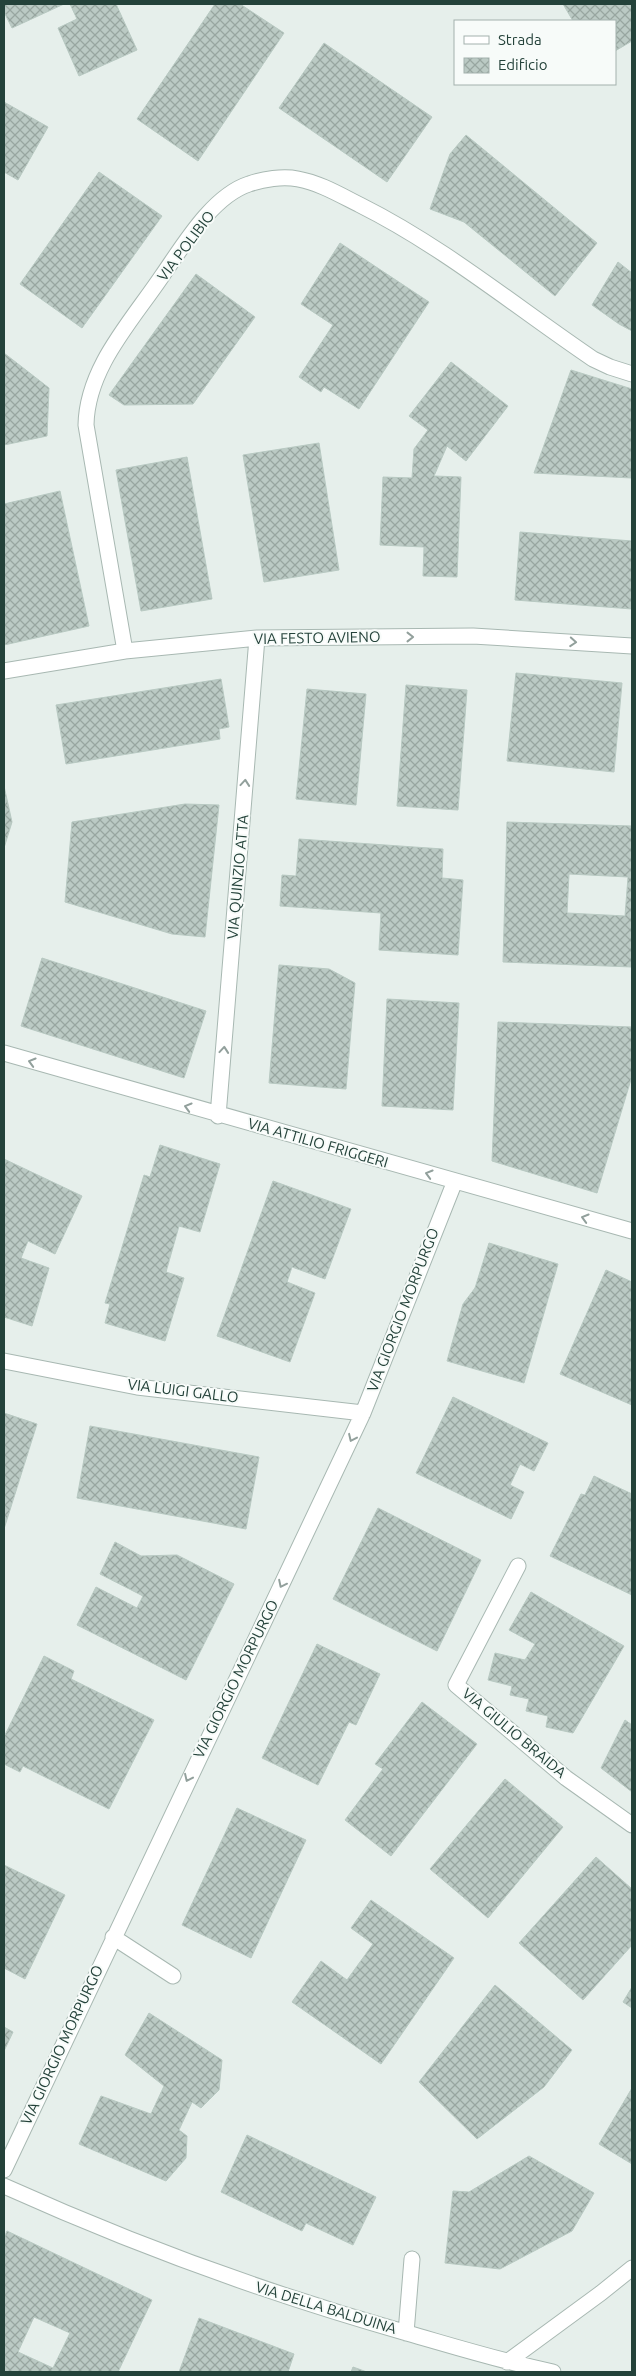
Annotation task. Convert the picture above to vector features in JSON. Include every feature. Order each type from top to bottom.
[{"type":"street","name":"VIA POLIBIO","points":[[125,651],[86,425],[88,397],[101,367],[185,243],[220,202],[234,192],[249,184],[278,179],[296,178],[321,185],[429,243],[593,359],[632,374]]},
{"type":"street","name":"VIA FESTO AVIENO","points":[[4,670],[125,651],[257,638],[473,636],[632,646]]},
{"type":"street","name":"VIA QUINZIO ATTA","points":[[218,1116],[257,638]]},
{"type":"street","name":"VIA ATTILIO FRIGGERI","points":[[4,1053],[218,1116],[632,1231]]},
{"type":"street","name":"VIA GIORGIO MORPURGO","points":[[4,2170],[363,1413],[455,1182]]},
{"type":"street","name":"VIA LUIGI GALLO","points":[[4,1361],[137,1387],[363,1413]]},
{"type":"street","name":"VIA GIULIO BRAIDA","points":[[518,1566],[456,1685],[566,1778],[632,1825]]},
{"type":"street","points":[[113,1937],[173,1976]]},
{"type":"street","name":"VIA DELLA BALDUINA","points":[[4,2186],[179,2260],[319,2307],[508,2362],[553,2372]]},
{"type":"street","points":[[406,2333],[412,2259]]},
{"type":"street","points":[[508,2362],[601,2294],[632,2268]]},
{"type":"building","points":[[4,4],[64,4],[12,28],[4,12]]},
{"type":"building","points":[[70,4],[116,4],[137,50],[79,76],[58,28],[77,19]]},
{"type":"building","points":[[215,4],[240,4],[284,33],[198,161],[137,119]]},
{"type":"building","points":[[563,4],[632,4],[632,41],[616,50],[616,20],[572,20]]},
{"type":"building","points":[[324,43],[432,117],[387,182],[279,108]]},
{"type":"building","points":[[4,102],[48,127],[18,180],[4,172]]},
{"type":"building","points":[[466,135],[597,243],[555,296],[464,222],[430,209],[450,154]]},
{"type":"building","points":[[99,172],[162,216],[82,328],[20,284]]},
{"type":"building","points":[[340,243],[429,302],[359,409],[324,387],[321,392],[299,377],[333,325],[301,304]]},
{"type":"building","points":[[618,262],[632,273],[632,331],[592,305]]},
{"type":"building","points":[[196,274],[255,317],[193,404],[124,405],[109,395]]},
{"type":"building","points":[[4,353],[49,388],[47,436],[4,445]]},
{"type":"building","points":[[451,362],[508,406],[466,461],[447,446],[434,476],[461,477],[457,577],[423,576],[424,547],[380,545],[383,477],[412,478],[414,449],[428,430],[409,416]]},
{"type":"building","points":[[571,370],[632,389],[632,478],[534,473]]},
{"type":"building","points":[[319,443],[339,570],[264,582],[243,455]]},
{"type":"building","points":[[187,457],[212,599],[141,611],[116,470]]},
{"type":"building","points":[[60,491],[89,626],[4,645],[4,504]]},
{"type":"building","points":[[520,532],[632,541],[632,609],[515,600]]},
{"type":"building","points":[[516,673],[622,683],[614,772],[507,761]]},
{"type":"building","points":[[221,679],[229,727],[219,729],[220,739],[66,764],[56,705]]},
{"type":"building","points":[[406,685],[467,690],[458,810],[397,806]]},
{"type":"building","points":[[307,689],[366,694],[356,805],[296,799]]},
{"type":"building","points":[[4,786],[12,822],[4,848]]},
{"type":"building","points":[[185,804],[219,805],[205,937],[172,934],[65,902],[72,822]]},
{"type":"building","points":[[507,822],[632,826],[632,967],[503,962]],"holes":[[[569,874],[628,877],[625,916],[567,913]]]},
{"type":"building","points":[[299,839],[443,849],[442,878],[463,880],[458,955],[379,950],[381,913],[280,906],[282,875],[296,876]]},
{"type":"building","points":[[42,958],[206,1011],[184,1078],[21,1026]]},
{"type":"building","points":[[279,965],[329,969],[355,983],[346,1089],[269,1083]]},
{"type":"building","points":[[387,999],[459,1003],[453,1110],[382,1106]]},
{"type":"building","points":[[498,1022],[632,1027],[632,1076],[597,1193],[492,1161]]},
{"type":"building","points":[[160,1145],[220,1164],[200,1232],[179,1226],[166,1272],[184,1278],[165,1341],[105,1323],[110,1304],[105,1303],[144,1175],[150,1177]]},
{"type":"building","points":[[4,1159],[82,1196],[55,1254],[28,1241],[21,1258],[49,1268],[32,1326],[4,1317]]},
{"type":"building","points":[[273,1181],[351,1209],[325,1279],[292,1267],[287,1282],[315,1293],[290,1362],[217,1336]]},
{"type":"building","points":[[489,1243],[558,1264],[524,1383],[447,1361],[463,1304],[475,1288]]},
{"type":"building","points":[[606,1270],[632,1282],[632,1405],[560,1374]]},
{"type":"building","points":[[453,1397],[548,1443],[534,1471],[520,1464],[510,1485],[524,1492],[511,1519],[416,1473]]},
{"type":"building","points":[[4,1413],[37,1424],[4,1529]]},
{"type":"building","points":[[90,1426],[259,1457],[246,1529],[77,1498]]},
{"type":"building","points":[[594,1476],[632,1494],[632,1595],[550,1556],[581,1494],[585,1495]]},
{"type":"building","points":[[378,1508],[481,1560],[437,1651],[333,1599]]},
{"type":"building","points":[[115,1542],[141,1556],[177,1555],[234,1584],[186,1680],[77,1625],[96,1587],[137,1608],[143,1596],[100,1574]]},
{"type":"building","points":[[531,1592],[624,1646],[573,1733],[546,1727],[548,1716],[526,1711],[529,1699],[510,1695],[512,1686],[488,1680],[495,1653],[525,1660],[535,1644],[509,1630]]},
{"type":"building","points":[[317,1644],[380,1674],[356,1725],[349,1722],[318,1785],[262,1758]]},
{"type":"building","points":[[44,1656],[74,1671],[71,1679],[154,1720],[109,1809],[23,1766],[20,1772],[4,1764],[4,1737]]},
{"type":"building","points":[[422,1702],[477,1744],[391,1856],[345,1820],[383,1769],[375,1764]]},
{"type":"building","points":[[625,1720],[632,1725],[632,1792],[601,1768]]},
{"type":"building","points":[[505,1779],[563,1827],[488,1918],[430,1869]]},
{"type":"building","points":[[237,1808],[306,1840],[251,1958],[182,1925]]},
{"type":"building","points":[[596,1857],[632,1889],[632,1945],[583,2000],[519,1943]]},
{"type":"building","points":[[4,1865],[65,1895],[25,1979],[4,1968]]},
{"type":"building","points":[[371,1900],[454,1958],[381,2064],[292,2002],[321,1961],[347,1980],[373,1944],[351,1928]]},
{"type":"building","points":[[495,1985],[572,2050],[544,2087],[477,2139],[419,2082]]},
{"type":"building","points":[[632,1987],[632,2008],[623,2002]]},
{"type":"building","points":[[149,2013],[222,2060],[219,2090],[201,2108],[192,2102],[179,2130],[187,2136],[186,2158],[166,2181],[79,2144],[101,2096],[151,2114],[164,2086],[125,2055]]},
{"type":"building","points":[[4,2027],[13,2032],[4,2051]]},
{"type":"building","points":[[632,2088],[632,2164],[599,2144]]},
{"type":"building","points":[[247,2135],[376,2197],[353,2245],[306,2223],[302,2231],[221,2192]]},
{"type":"building","points":[[529,2156],[594,2193],[572,2231],[500,2269],[445,2263],[453,2191],[469,2192]]},
{"type":"building","points":[[7,2231],[152,2300],[118,2372],[4,2372],[4,2238]],"holes":[[[34,2317],[70,2333],[53,2368],[18,2352]]]},
{"type":"building","points":[[199,2318],[294,2354],[288,2372],[179,2372]]},
{"type":"building","points":[[353,2367],[367,2372],[351,2372]]}]
